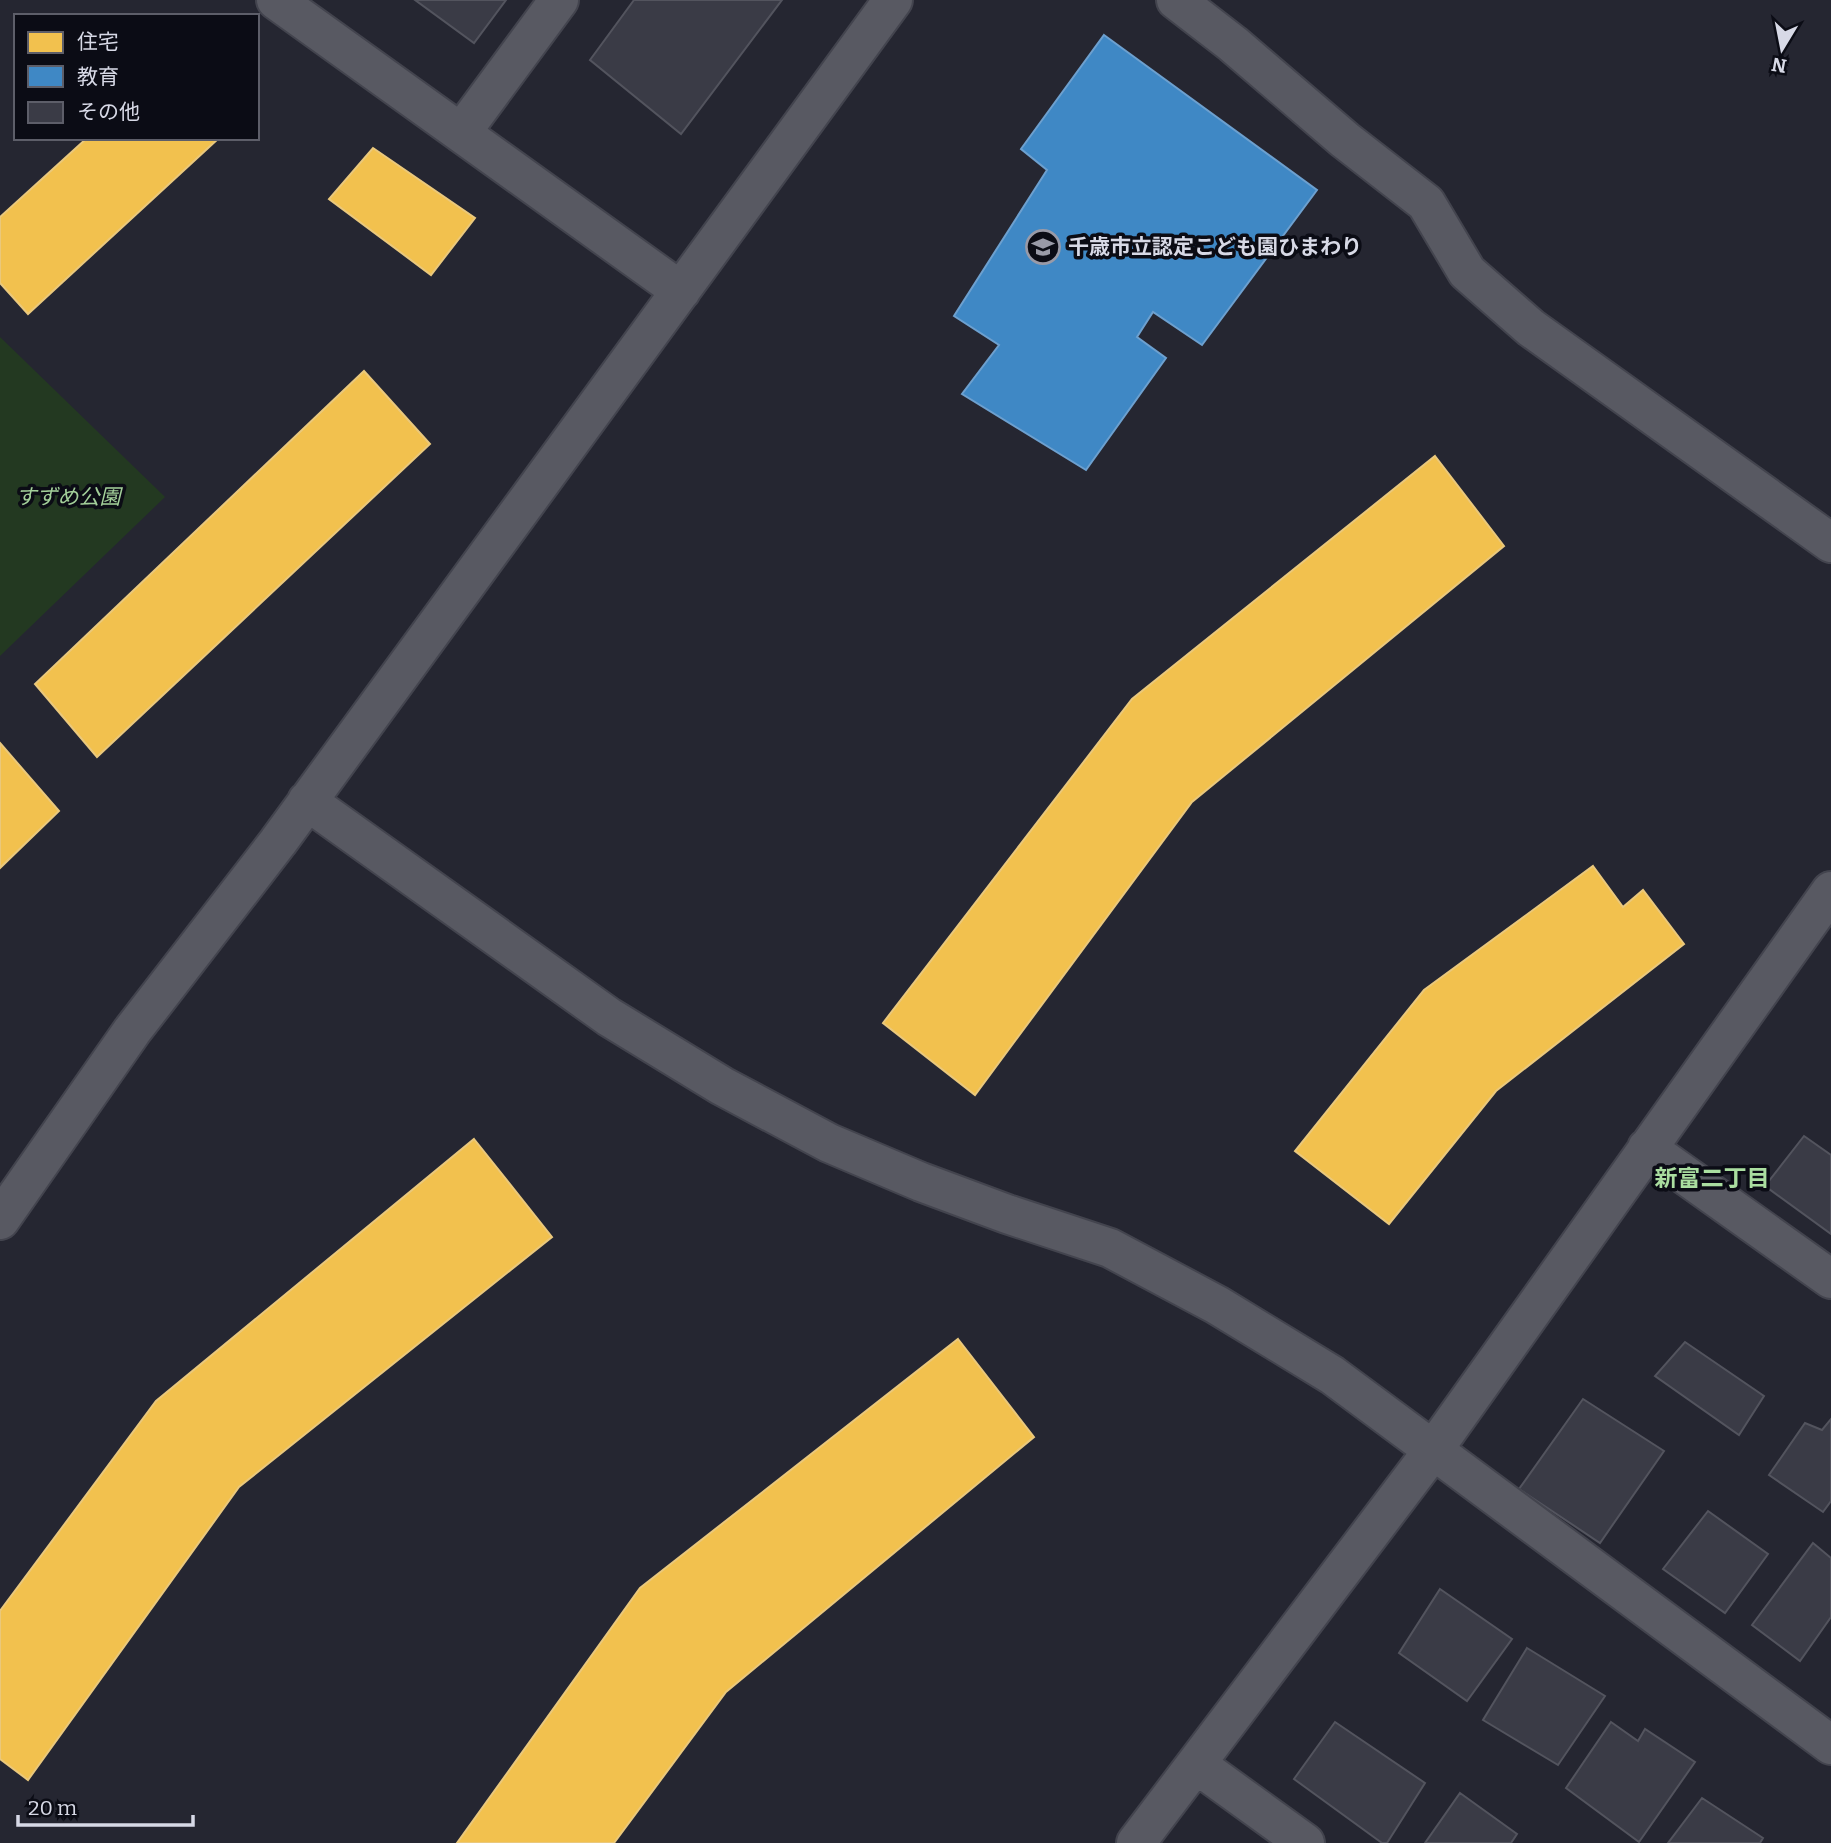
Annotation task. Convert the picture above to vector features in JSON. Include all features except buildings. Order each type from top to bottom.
[{"type":"street","points":[[276,0],[681,291]]},
{"type":"street","points":[[461,133],[559,0]]},
{"type":"street","points":[[0,1220],[132,1031],[307,801],[893,0]]},
{"type":"street","points":[[1176,0],[1233,44],[1345,140],[1426,203],[1467,272],[1531,328],[1831,543]]},
{"type":"street","points":[[307,801],[609,1017],[722,1086],[829,1143],[921,1182],[1110,1248],[1217,1304],[1321,1368],[1831,1745]]},
{"type":"street","points":[[1136,1843],[1434,1449],[1831,891]]},
{"type":"street","points":[[1647,1148],[1831,1279]]},
{"type":"street","points":[[1196,1764],[1305,1843]]},
{"type":"green space","name":"すずめ公園","points":[[0,337],[165,497],[0,656]]},
{"type":"place","name":"千歳市立認定こども園ひまわり","points":[[1043,247]]},
{"type":"district","name":"新富二丁目","points":[[1712,1178]]}]
